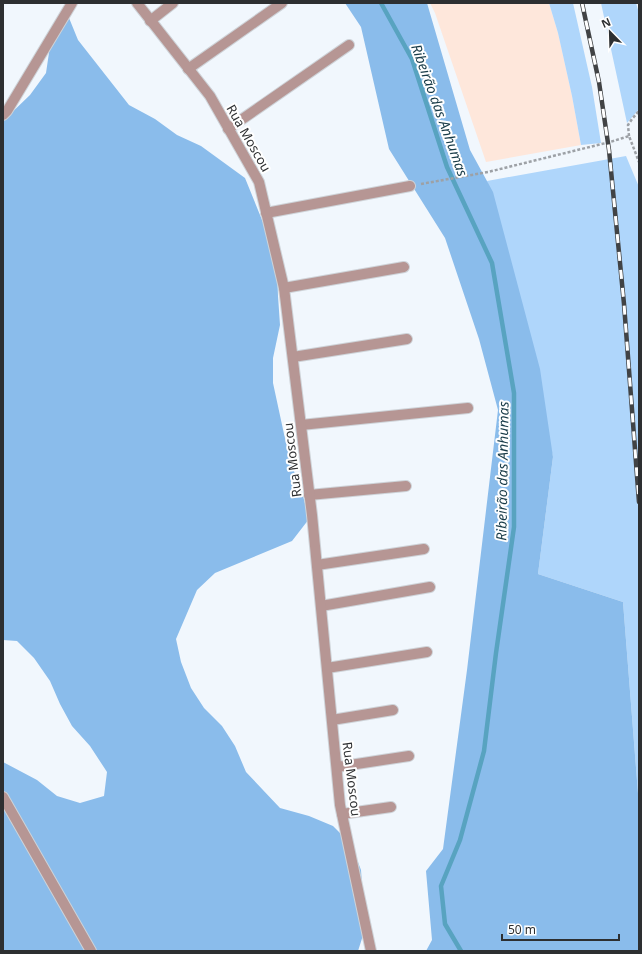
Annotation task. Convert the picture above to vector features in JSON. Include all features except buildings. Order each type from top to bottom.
[{"type":"street","points":[[4,111],[72,3]]},
{"type":"street","name":"Rua Moscou","points":[[137,3],[210,96],[259,182],[284,288],[317,565],[340,805],[371,951]]},
{"type":"street","points":[[150,21],[173,3]]},
{"type":"street","points":[[188,69],[282,3]]},
{"type":"street","points":[[228,129],[349,45]]},
{"type":"street","points":[[266,213],[410,186]]},
{"type":"street","points":[[284,288],[404,267]]},
{"type":"street","points":[[293,358],[407,339]]},
{"type":"street","points":[[301,425],[468,408]]},
{"type":"street","points":[[309,495],[406,486]]},
{"type":"street","points":[[317,565],[424,549]]},
{"type":"street","points":[[321,606],[430,587]]},
{"type":"street","points":[[327,668],[427,652]]},
{"type":"street","points":[[332,720],[393,710]]},
{"type":"street","points":[[337,767],[409,756]]},
{"type":"street","points":[[3,797],[90,951]]},
{"type":"street","points":[[342,814],[391,807]]},
{"type":"path","points":[[639,111],[628,125],[629,136],[639,162]]},
{"type":"path","points":[[410,186],[488,172],[629,136]]},
{"type":"shaded area","points":[[345,3],[427,3],[470,150],[493,192],[540,369],[553,457],[538,574],[623,602],[639,806],[639,951],[426,951],[432,940],[426,871],[443,849],[467,670],[498,410],[479,339],[445,238],[389,149],[361,27]]},
{"type":"shaded area","points":[[430,3],[549,3],[558,33],[581,145],[486,162],[435,13]]},
{"type":"shaded area","points":[[549,3],[573,3],[592,87],[601,143],[581,145],[558,33]]},
{"type":"shaded area","points":[[601,3],[636,3],[639,13],[639,109],[627,123]]},
{"type":"shaded area","points":[[67,13],[78,40],[129,105],[155,119],[177,135],[201,146],[245,178],[273,247],[277,270],[280,325],[273,358],[273,383],[292,466],[302,492],[309,519],[292,541],[215,573],[197,590],[176,639],[181,662],[191,688],[204,708],[222,726],[235,746],[246,772],[280,808],[309,816],[333,826],[351,844],[361,870],[365,929],[358,951],[3,951],[3,762],[37,780],[57,796],[80,803],[104,796],[107,772],[90,746],[72,726],[50,681],[34,658],[17,641],[3,640],[3,121],[30,95],[46,73],[50,46]]},
{"type":"shaded area","points":[[626,156],[639,187],[639,806],[623,602],[538,574],[553,457],[487,181]]},
{"type":"waterway","name":"Ribeirão das Anhumas","points":[[381,3],[412,59],[447,167],[492,263],[514,393],[514,527],[484,751],[460,840],[441,886],[445,924],[461,951]]},
{"type":"railway","points":[[582,3],[599,82],[609,150],[624,304],[639,502]]}]
